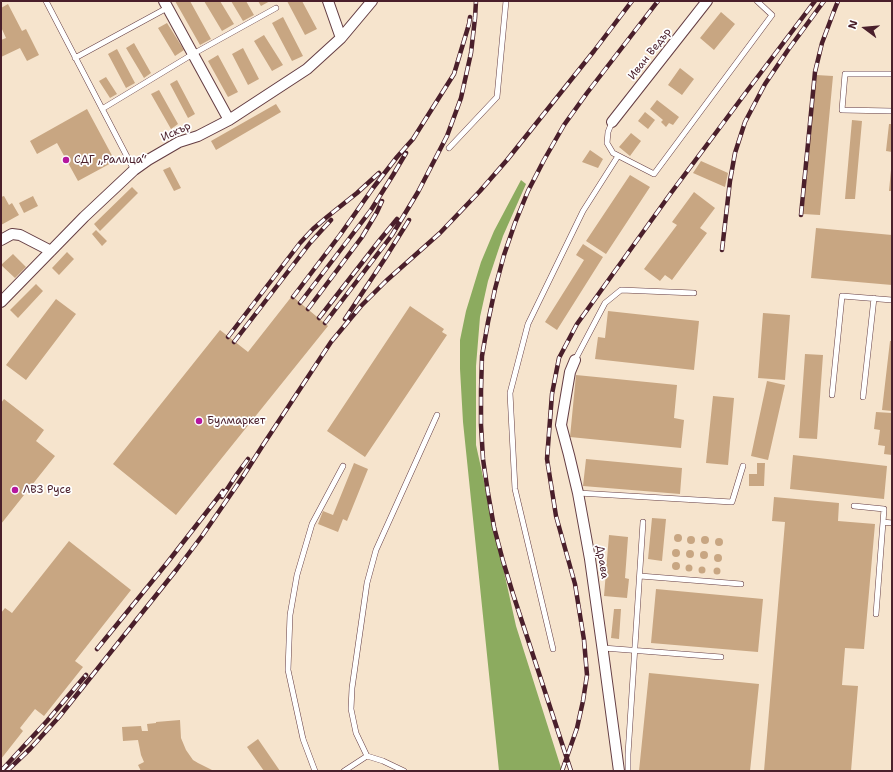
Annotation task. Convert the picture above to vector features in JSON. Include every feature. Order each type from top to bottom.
[{"type":"street","points":[[328,1],[341,38]]},
{"type":"street","name":"Искър","points":[[1,302],[84,217],[134,170],[179,142],[198,136],[229,120],[308,69],[341,38],[372,1]]},
{"type":"street","name":"Иван Ведър","points":[[612,122],[707,1]]},
{"type":"street","points":[[165,4],[229,120]]},
{"type":"street","points":[[1,240],[12,234],[20,235],[51,251]]},
{"type":"street","name":"Драва","points":[[575,360],[570,372],[561,425],[578,492],[590,559],[619,771]]},
{"type":"lane","points":[[46,1],[134,170]]},
{"type":"lane","points":[[449,148],[497,97],[506,1]]},
{"type":"lane","points":[[612,122],[608,132],[607,143],[613,153],[654,174],[772,15],[757,1]]},
{"type":"lane","points":[[75,58],[165,4]]},
{"type":"lane","points":[[102,109],[193,54],[276,8]]},
{"type":"lane","points":[[892,74],[845,74],[842,110],[892,111]]},
{"type":"lane","points":[[553,649],[515,490],[510,393],[528,324],[583,211],[618,156]]},
{"type":"lane","points":[[575,360],[605,303],[621,290],[694,293]]},
{"type":"lane","points":[[832,395],[842,296],[892,300]]},
{"type":"lane","points":[[863,397],[874,298]]},
{"type":"lane","points":[[404,771],[383,761],[367,756],[356,733],[351,709],[352,688],[367,583],[376,550],[437,415]]},
{"type":"lane","points":[[315,771],[303,739],[288,670],[290,615],[297,575],[312,524],[342,466]]},
{"type":"lane","points":[[578,492],[732,502],[743,466]]},
{"type":"lane","points":[[854,506],[884,509],[876,614]]},
{"type":"lane","points":[[628,771],[643,522]]},
{"type":"lane","points":[[883,522],[892,523]]},
{"type":"lane","points":[[640,576],[741,584]]},
{"type":"lane","points":[[603,648],[721,657]]},
{"type":"lane","points":[[344,771],[367,756]]},
{"type":"green space","points":[[521,180],[526,184],[503,236],[488,281],[480,317],[476,366],[476,445],[516,626],[562,771],[499,771],[463,422],[460,340],[466,311],[481,262],[494,231]]},
{"type":"building","points":[[175,1],[190,1],[211,39],[200,45]]},
{"type":"building","points":[[204,1],[220,1],[234,24],[222,31]]},
{"type":"building","points":[[231,1],[246,1],[254,15],[243,21]]},
{"type":"building","points":[[258,1],[270,1],[261,6]]},
{"type":"building","points":[[287,1],[302,1],[317,29],[305,35]]},
{"type":"building","points":[[8,4],[22,31],[26,29],[39,55],[27,61],[20,48],[1,57],[1,40],[6,38],[1,27],[1,8]]},
{"type":"building","points":[[721,12],[735,24],[714,50],[700,38]]},
{"type":"building","points":[[283,17],[303,56],[292,61],[272,23]]},
{"type":"building","points":[[167,23],[184,50],[175,56],[158,28]]},
{"type":"building","points":[[264,35],[283,65],[272,71],[254,41]]},
{"type":"building","points":[[134,43],[151,73],[144,78],[126,48]]},
{"type":"building","points":[[243,48],[259,79],[248,85],[232,54]]},
{"type":"building","points":[[117,49],[135,83],[126,88],[108,54]]},
{"type":"building","points":[[218,55],[238,92],[228,97],[208,61]]},
{"type":"building","points":[[680,68],[694,79],[682,95],[668,85]]},
{"type":"building","points":[[816,75],[833,76],[820,215],[803,214]]},
{"type":"building","points":[[106,77],[117,94],[110,98],[99,81]]},
{"type":"building","points":[[177,80],[195,114],[188,118],[170,84]]},
{"type":"building","points":[[159,90],[178,124],[171,129],[151,94]]},
{"type":"building","points":[[657,100],[679,117],[673,125],[669,123],[666,127],[661,122],[663,120],[650,109]]},
{"type":"building","points":[[276,104],[281,112],[216,150],[211,141]]},
{"type":"building","points":[[87,109],[115,161],[78,181],[57,143],[37,154],[30,141]]},
{"type":"building","points":[[645,112],[655,120],[648,129],[638,121]]},
{"type":"building","points":[[852,120],[862,121],[855,199],[845,199]]},
{"type":"building","points":[[889,124],[892,124],[892,152],[886,151]]},
{"type":"building","points":[[631,133],[641,141],[630,156],[619,147]]},
{"type":"building","points":[[590,150],[603,159],[598,168],[582,162]]},
{"type":"building","points":[[701,161],[728,173],[725,187],[693,173]]},
{"type":"building","points":[[170,167],[181,188],[174,191],[163,170]]},
{"type":"building","points":[[891,170],[892,191],[889,191]]},
{"type":"building","points":[[630,175],[650,187],[606,254],[586,241]]},
{"type":"building","points":[[132,187],[138,193],[100,231],[94,224]]},
{"type":"building","points":[[694,192],[715,208],[700,228],[707,233],[672,280],[665,275],[660,281],[644,269],[677,225],[672,222]]},
{"type":"building","points":[[4,196],[9,205],[12,203],[19,215],[1,225],[1,197]]},
{"type":"building","points":[[33,196],[38,206],[24,213],[19,203]]},
{"type":"building","points":[[816,228],[892,235],[892,285],[811,278]]},
{"type":"building","points":[[96,230],[107,241],[102,246],[92,234]]},
{"type":"building","points":[[583,244],[603,257],[557,330],[545,322],[584,260],[576,255]]},
{"type":"building","points":[[67,252],[74,259],[59,275],[52,268]]},
{"type":"building","points":[[13,254],[26,267],[15,278],[1,265]]},
{"type":"building","points":[[36,284],[43,291],[18,318],[10,310]]},
{"type":"building","name":"Булмаркет","points":[[292,296],[328,326],[176,515],[113,464],[220,330],[248,352]]},
{"type":"building","points":[[56,299],[76,314],[26,380],[6,365]]},
{"type":"building","points":[[410,306],[444,329],[442,332],[447,335],[365,457],[327,431]]},
{"type":"building","points":[[608,311],[699,321],[694,370],[595,359],[598,337],[605,338]]},
{"type":"building","points":[[763,313],[790,315],[785,380],[758,378]]},
{"type":"building","points":[[890,341],[892,341],[892,411],[882,410]]},
{"type":"building","points":[[805,354],[823,355],[817,439],[799,438]]},
{"type":"building","points":[[576,375],[677,385],[674,418],[684,420],[681,448],[570,437]]},
{"type":"building","points":[[767,381],[785,385],[768,460],[751,456]]},
{"type":"building","points":[[713,396],[734,398],[728,465],[706,463]]},
{"type":"building","name":"ЛВЗ Русе","points":[[4,399],[44,430],[36,441],[55,456],[1,524],[1,403]]},
{"type":"building","points":[[876,412],[892,413],[892,455],[884,454],[885,446],[878,445],[880,430],[874,429]]},
{"type":"building","points":[[793,455],[887,466],[884,499],[790,489]]},
{"type":"building","points":[[586,459],[682,468],[680,494],[583,486]]},
{"type":"building","points":[[354,463],[368,469],[347,521],[343,519],[338,532],[318,524],[323,511],[333,515]]},
{"type":"building","points":[[757,463],[765,463],[764,486],[749,486],[749,474],[757,474]]},
{"type":"building","points":[[774,497],[839,503],[838,521],[875,524],[864,649],[845,648],[842,685],[858,686],[851,771],[764,771],[785,522],[772,521]]},
{"type":"building","points":[[652,518],[666,519],[662,561],[648,559]]},
{"type":"building","points":[[676,534],[680,534],[682,538],[680,542],[676,542],[674,540],[674,536]]},
{"type":"building","points":[[609,535],[628,537],[625,578],[629,579],[627,598],[604,596]]},
{"type":"building","points":[[689,536],[693,536],[695,540],[693,544],[689,544],[687,542],[687,538]]},
{"type":"building","points":[[703,536],[707,536],[709,540],[707,544],[703,544],[701,542],[701,538]]},
{"type":"building","points":[[717,538],[721,538],[723,542],[721,546],[717,546],[715,544],[715,540]]},
{"type":"building","points":[[69,541],[131,590],[75,661],[83,667],[44,716],[35,709],[20,728],[23,731],[1,759],[1,613],[5,608],[12,613]]},
{"type":"building","points":[[674,549],[678,549],[680,553],[678,557],[674,557],[672,555],[672,551]]},
{"type":"building","points":[[688,550],[692,550],[694,554],[692,558],[688,558],[686,556],[686,552]]},
{"type":"building","points":[[702,551],[706,551],[708,555],[706,559],[702,559],[700,557],[700,553]]},
{"type":"building","points":[[716,554],[720,554],[722,558],[720,562],[716,562],[714,560],[714,556]]},
{"type":"building","points":[[674,562],[678,562],[680,566],[678,570],[674,570],[672,568],[672,564]]},
{"type":"building","points":[[689,564],[692,565],[692,571],[689,572],[686,571],[685,568],[686,565]]},
{"type":"building","points":[[702,566],[705,567],[705,573],[702,574],[699,573],[698,570],[699,567]]},
{"type":"building","points":[[717,567],[720,568],[720,574],[717,575],[714,574],[713,571],[714,568]]},
{"type":"building","points":[[656,589],[763,599],[758,652],[651,643]]},
{"type":"building","points":[[614,609],[621,609],[619,639],[611,638]]},
{"type":"building","points":[[649,673],[759,684],[750,771],[639,771]]},
{"type":"building","points":[[180,720],[181,738],[186,750],[193,760],[214,771],[141,771],[138,765],[144,762],[138,740],[123,741],[122,727],[141,726],[142,731],[148,731],[147,724]]},
{"type":"building","points":[[258,739],[280,771],[264,771],[247,747]]},
{"type":"railway","points":[[325,323],[392,235],[418,192],[447,136],[461,98],[471,53],[476,1]]},
{"type":"railway","points":[[7,771],[30,749],[59,717],[202,536],[331,342],[361,306],[386,281],[440,233],[480,191],[507,160],[632,1]]},
{"type":"railway","points":[[571,771],[513,594],[494,527],[483,459],[481,425],[482,356],[495,289],[504,255],[528,191],[564,125],[658,1]]},
{"type":"railway","points":[[562,771],[577,728],[587,675],[584,640],[575,584],[556,516],[547,459],[552,394],[559,358],[577,324],[671,193],[815,1]]},
{"type":"railway","points":[[722,250],[730,181],[735,153],[745,122],[765,84],[824,1]]},
{"type":"railway","points":[[801,215],[815,72],[822,43],[838,1]]},
{"type":"railway","points":[[293,297],[340,235],[373,188],[413,139],[454,74],[470,17]]},
{"type":"railway","points":[[300,303],[371,210],[406,153]]},
{"type":"railway","points":[[228,337],[300,243],[313,229],[379,173]]},
{"type":"railway","points":[[308,309],[362,237],[382,201]]},
{"type":"railway","points":[[319,318],[397,219]]},
{"type":"railway","points":[[234,342],[310,243],[331,220]]},
{"type":"railway","points":[[345,319],[409,220]]},
{"type":"railway","points":[[222,497],[248,459]]},
{"type":"railway","points":[[97,649],[223,491]]},
{"type":"railway","points":[[1,771],[47,721],[86,675]]},
{"type":"place","name":"СДГ „Ралица“","points":[[66,160]]},
{"type":"place","name":"Булмаркет","points":[[199,421]]},
{"type":"place","name":"ЛВЗ Русе","points":[[15,490]]}]
